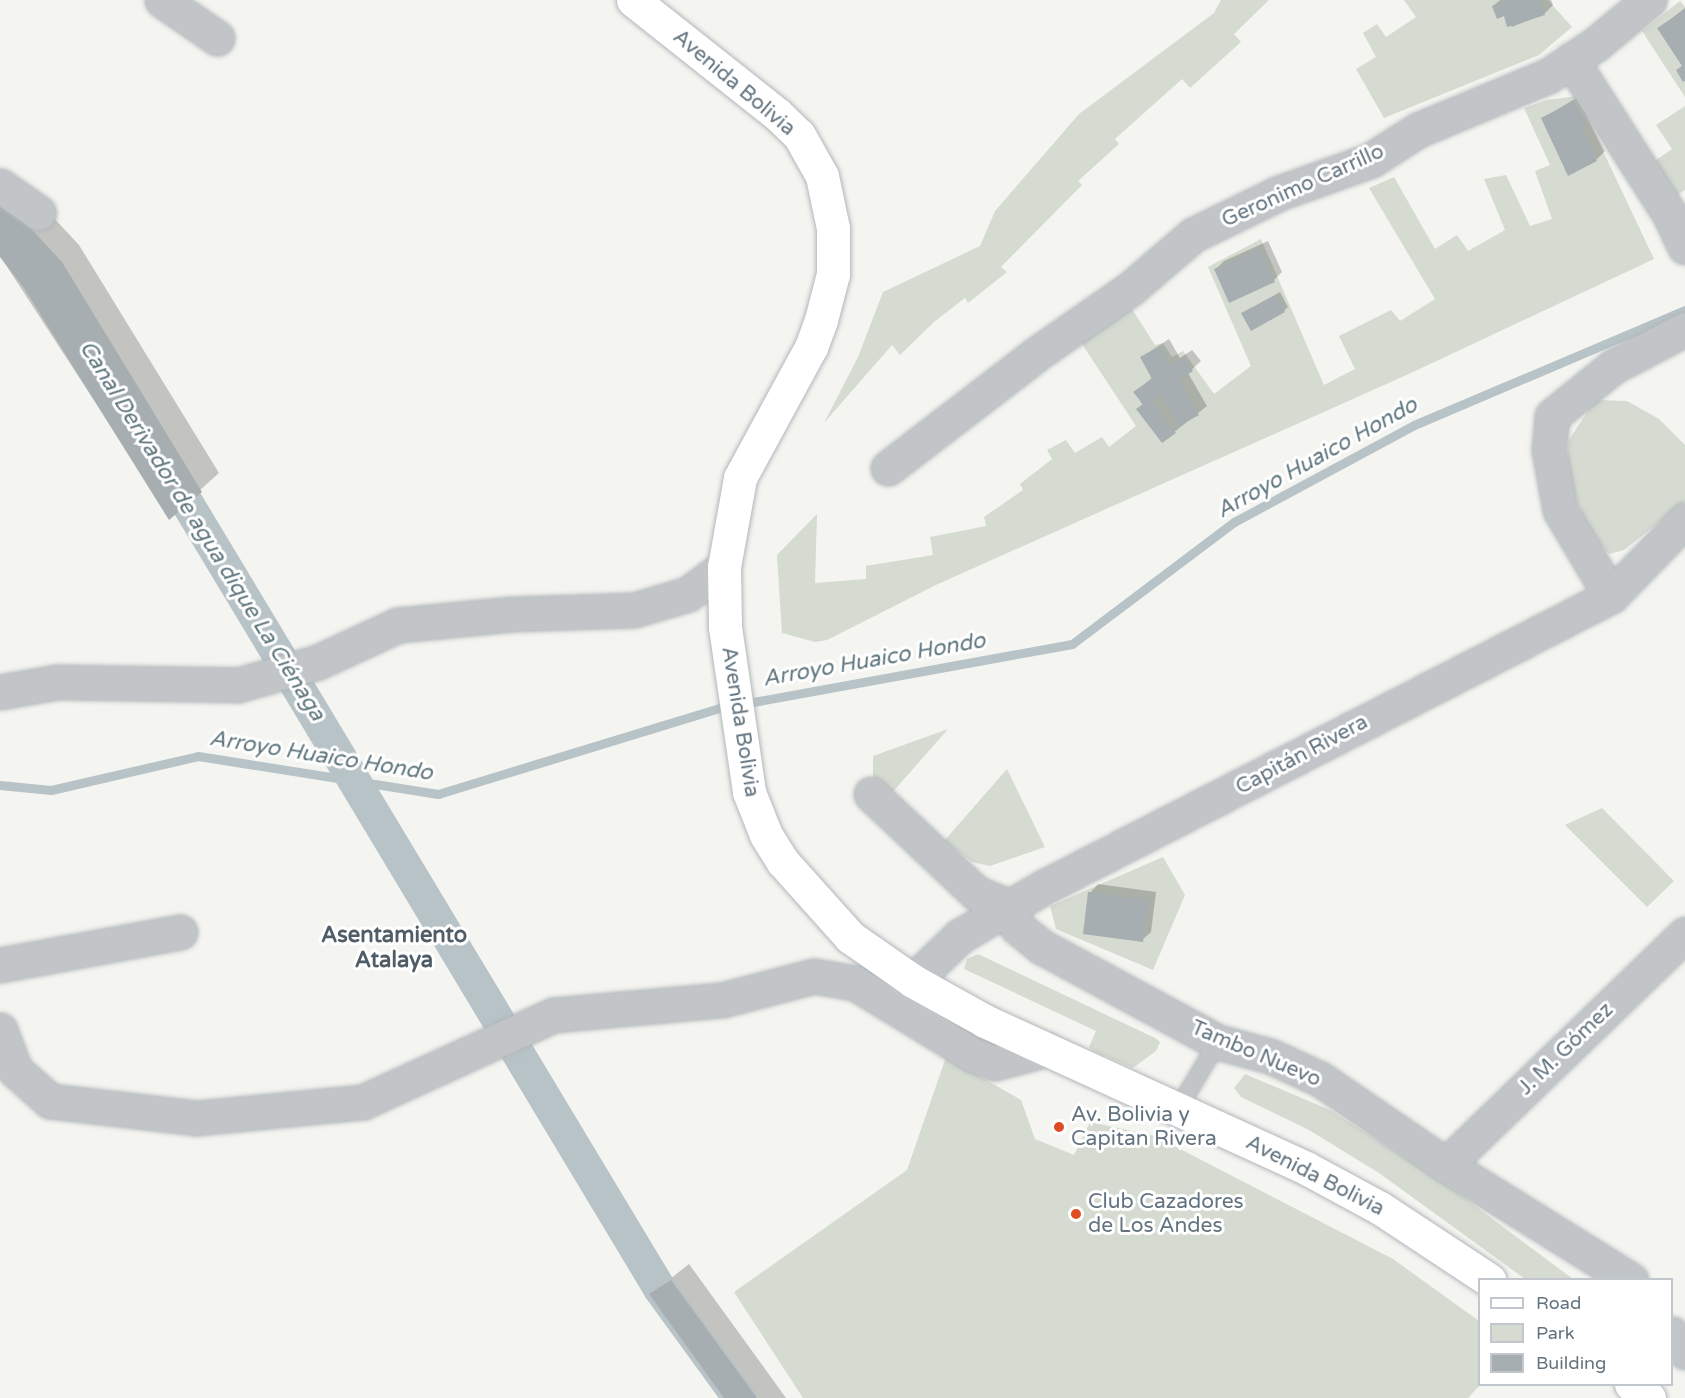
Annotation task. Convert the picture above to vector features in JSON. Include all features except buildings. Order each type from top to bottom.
[{"type":"street","points":[[162,0],[216,38]]},
{"type":"street","name":"Avenida Bolivia","points":[[633,0],[777,114],[798,135],[822,176],[833,228],[833,274],[820,320],[806,357],[740,478],[724,567],[725,627],[749,792],[766,835],[816,902],[850,937],[913,981],[1047,1049],[1306,1168],[1371,1203],[1486,1278]]},
{"type":"street","name":"Geronimo Carrillo","points":[[888,468],[1035,355],[1130,289],[1193,235],[1279,193],[1371,160],[1418,130],[1548,76],[1649,0]]},
{"type":"street","points":[[1571,60],[1670,215],[1685,248]]},
{"type":"street","points":[[0,186],[39,213]]},
{"type":"street","points":[[1611,596],[1560,510],[1549,450],[1552,416],[1614,366],[1685,329]]},
{"type":"street","name":"Capitán Rivera","points":[[913,981],[960,936],[1011,907],[1611,596],[1685,520]]},
{"type":"street","points":[[0,692],[57,682],[238,685],[318,662],[398,625],[512,614],[634,610],[688,594],[724,567]]},
{"type":"street","points":[[871,794],[976,893],[1011,907]]},
{"type":"street","name":"Tambo Nuevo","points":[[1011,907],[1017,927],[1042,947],[1218,1042],[1270,1056],[1320,1079],[1446,1165],[1628,1278]]},
{"type":"street","points":[[0,965],[180,932]]},
{"type":"street","name":"J. M. Gómez","points":[[1446,1165],[1685,934]]},
{"type":"street","points":[[0,1030],[15,1070],[50,1101],[196,1118],[363,1102],[553,1015],[722,1000],[814,976],[855,983],[973,1055],[994,1063],[1047,1049]]},
{"type":"street","points":[[1673,1337],[1685,1352]]},
{"type":"street","points":[[1634,1386],[1649,1398]]},
{"type":"lane","points":[[1178,1109],[1218,1042]]},
{"type":"green space","points":[[1221,0],[1269,0],[1234,34],[1241,42],[1190,88],[1182,79],[1115,139],[1119,144],[1078,181],[1082,185],[1001,267],[1007,272],[968,303],[965,298],[934,322],[900,355],[892,345],[824,423],[858,357],[883,292],[980,246],[995,211],[1079,114],[1214,13]]},
{"type":"green space","points":[[1404,0],[1548,0],[1572,27],[1539,55],[1384,118],[1356,69],[1376,57],[1363,33],[1377,24],[1386,37],[1416,17]]},
{"type":"green space","points":[[1680,1],[1685,7],[1685,97],[1642,31]]},
{"type":"green space","points":[[1577,96],[1654,259],[1411,373],[938,584],[827,640],[815,642],[782,633],[777,555],[817,514],[815,583],[866,579],[866,566],[933,555],[930,537],[986,526],[984,517],[1023,490],[1020,484],[1052,459],[1047,450],[1066,440],[1075,453],[1102,437],[1109,447],[1136,426],[1080,341],[1130,306],[1155,345],[1163,343],[1172,357],[1183,351],[1214,394],[1251,366],[1208,267],[1261,239],[1324,385],[1355,369],[1339,336],[1391,310],[1400,321],[1435,299],[1369,188],[1394,177],[1435,249],[1457,235],[1468,251],[1505,230],[1484,179],[1506,175],[1530,226],[1552,219],[1535,171],[1550,165],[1524,108],[1547,100]]},
{"type":"green space","points":[[1685,106],[1685,190],[1656,209],[1634,175],[1672,149],[1656,125]]},
{"type":"green space","points":[[1595,400],[1627,401],[1659,419],[1685,445],[1685,502],[1624,550],[1609,554],[1593,538],[1566,478],[1569,440]]},
{"type":"green space","points":[[948,729],[891,794],[873,778],[873,756]]},
{"type":"green space","points":[[1007,769],[1045,847],[990,866],[972,862],[944,841]]},
{"type":"green space","points":[[1602,808],[1674,881],[1647,907],[1565,825]]},
{"type":"green space","points":[[1163,857],[1185,895],[1153,970],[1056,929],[1050,906]]},
{"type":"green space","points":[[978,954],[1155,1038],[1160,1042],[1156,1051],[1133,1068],[1096,1052],[1089,1047],[1096,1031],[964,969],[967,959]]},
{"type":"green space","name":"Club Cazadores de Los Andes","points":[[946,1057],[1021,1100],[1035,1139],[1074,1155],[1090,1122],[1155,1136],[1393,1259],[1478,1320],[1479,1386],[1468,1398],[803,1398],[734,1292],[907,1170]]},
{"type":"green space","points":[[1245,1074],[1330,1110],[1443,1182],[1572,1278],[1524,1278],[1379,1173],[1309,1130],[1241,1097],[1234,1088]]},
{"type":"waterway","name":"Arroyo Huaico Hondo","points":[[0,785],[51,790],[198,756],[438,794],[720,708],[1072,644],[1234,522],[1414,425],[1685,310]]},
{"type":"waterway","name":"Canal Derivador de agua dique La Ciénaga","points":[[164,465],[659,1288],[739,1398]]},
{"type":"place","name":"Av. Bolivia y Capitan Rivera","points":[[1059,1127]]},
{"type":"place","name":"Club Cazadores de Los Andes","points":[[1076,1214]]},
{"type":"district","name":"Asentamiento Atalaya","points":[[394,948]]}]
